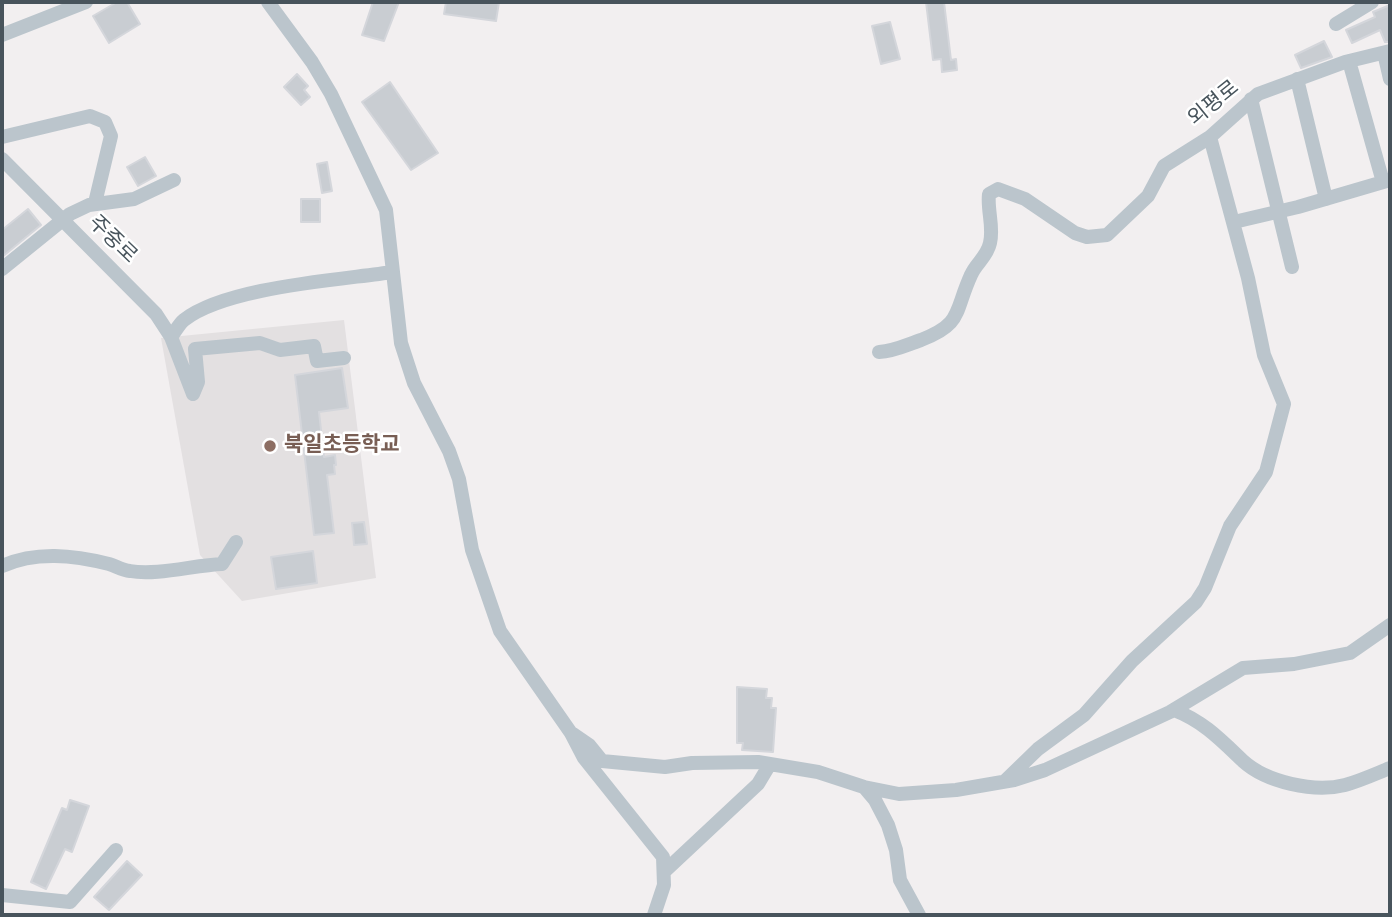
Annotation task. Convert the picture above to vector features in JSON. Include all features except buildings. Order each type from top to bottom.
[{"type":"street","points":[[2,35],[86,2]]},
{"type":"street","points":[[268,2],[312,62],[386,210],[401,343],[414,383],[450,451],[459,479],[472,550],[500,631],[571,733],[584,758],[655,843],[663,857],[665,871],[654,915]]},
{"type":"street","points":[[1336,24],[1372,2]]},
{"type":"street","points":[[1387,52],[1390,79]]},
{"type":"street","name":"외평로","points":[[879,352],[905,347],[943,332],[951,323],[974,269],[984,257],[990,243],[987,206],[989,194],[998,189],[1025,199],[1054,222],[1087,237],[1107,235],[1148,196],[1164,166],[1210,137],[1251,99],[1349,61],[1387,52]]},
{"type":"street","points":[[1234,222],[1386,181],[1349,61]]},
{"type":"street","points":[[1297,79],[1326,199]]},
{"type":"street","points":[[1251,99],[1292,267]]},
{"type":"street","points":[[2,138],[90,116],[105,122],[111,136],[95,203]]},
{"type":"street","points":[[1003,782],[1038,749],[1084,715],[1142,652],[1196,602],[1205,588],[1236,516],[1266,472],[1284,404],[1264,355],[1234,222],[1210,137]]},
{"type":"street","name":"주중로","points":[[2,159],[156,314],[171,337],[193,394],[198,382],[195,349],[260,343],[280,350],[314,346],[317,361],[344,358]]},
{"type":"street","name":"주중로","points":[[2,269],[62,222],[95,203],[134,199],[174,180]]},
{"type":"street","points":[[171,337],[184,320],[235,298],[269,289],[393,272]]},
{"type":"street","points":[[2,566],[21,558],[60,556],[109,564],[130,571],[222,564],[236,542]]},
{"type":"street","points":[[571,733],[589,745],[602,761],[665,767],[729,761],[770,764],[818,772],[864,787],[915,794],[1003,782],[1045,770],[1174,710],[1243,668],[1294,664],[1350,653],[1390,625]]},
{"type":"street","points":[[1174,710],[1203,724],[1250,766],[1269,777],[1327,788],[1345,785],[1390,768]]},
{"type":"street","points":[[665,871],[758,784],[770,764]]},
{"type":"street","points":[[864,787],[875,800],[888,825],[896,850],[900,880],[919,915]]},
{"type":"street","points":[[2,895],[71,902],[116,850]]},
{"type":"shaded area","name":"북일초등학교","points":[[344,320],[376,578],[242,601],[200,555],[161,338]]},
{"type":"place","name":"북일초등학교","points":[[270,446]]}]
